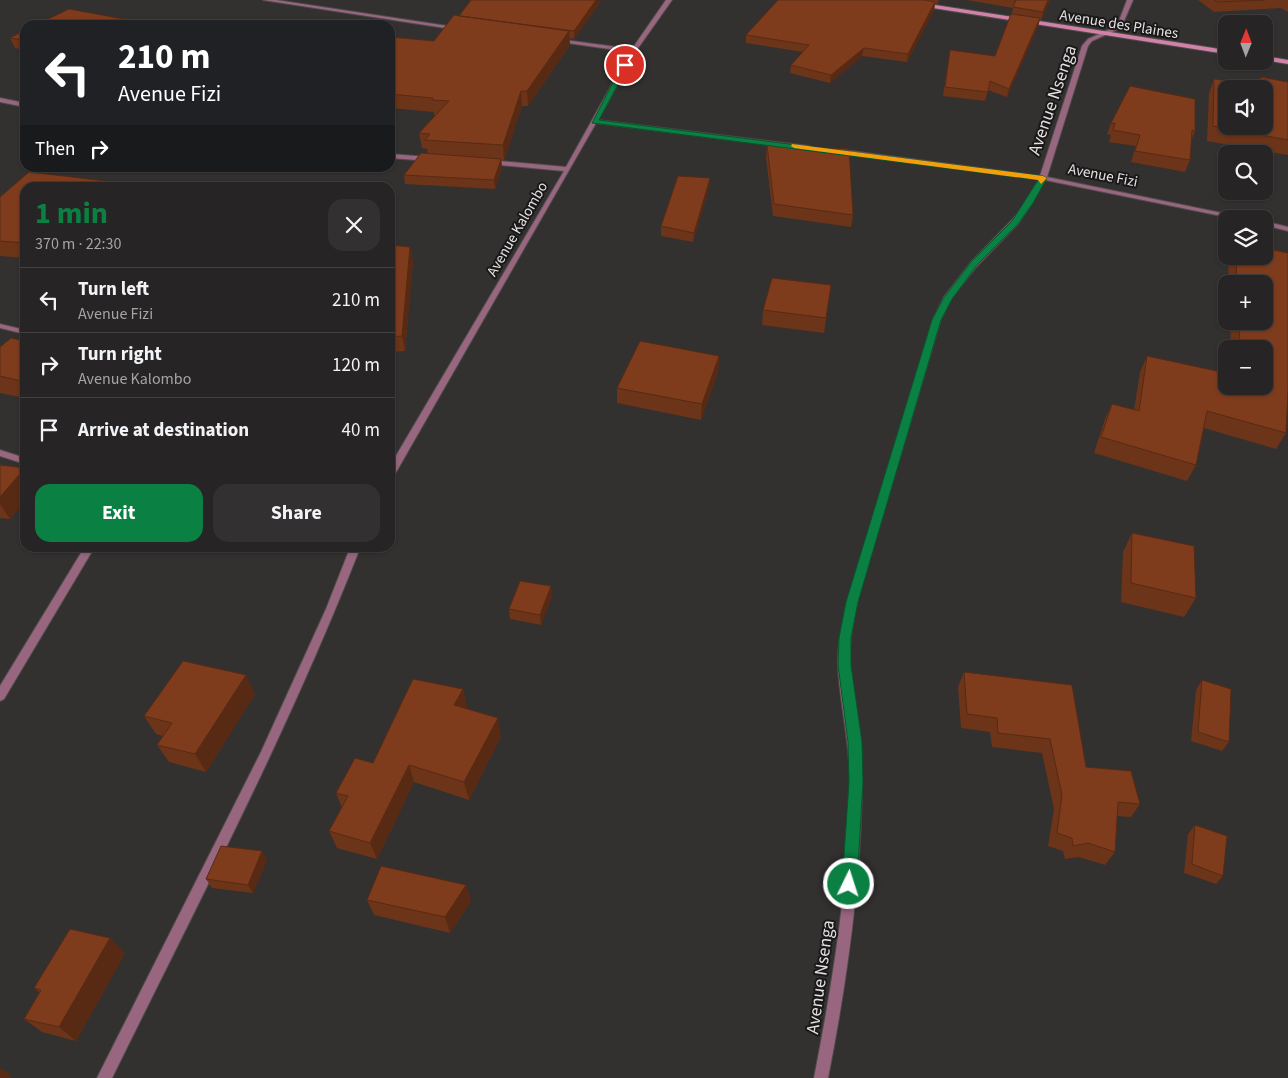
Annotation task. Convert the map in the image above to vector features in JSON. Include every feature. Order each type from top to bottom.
[{"type":"street","points":[[266,0],[468,29]]},
{"type":"street","name":"Avenue Kalombo","points":[[395,465],[568,169],[633,51],[669,0]]},
{"type":"street","name":"Avenue Nsenga","points":[[821,1078],[835,1001],[849,884],[856,782],[855,742],[844,665],[845,638],[852,602],[937,320],[948,299],[974,264],[1025,210],[1043,178],[1085,46],[1102,34],[1113,31],[1122,23],[1130,0]]},
{"type":"street","name":"Avenue des Plaines","points":[[918,4],[1218,51]]},
{"type":"street","points":[[546,39],[633,51]]},
{"type":"street","points":[[1273,60],[1288,62]]},
{"type":"street","points":[[0,100],[20,104]]},
{"type":"street","points":[[594,121],[822,149]]},
{"type":"street","name":"Avenue Fizi","points":[[832,151],[1043,178],[1218,213]]},
{"type":"street","points":[[395,156],[440,159]]},
{"type":"street","points":[[479,162],[568,169]]},
{"type":"street","points":[[1273,225],[1288,229]]},
{"type":"street","points":[[0,326],[20,331]]},
{"type":"street","points":[[0,453],[20,459]]},
{"type":"street","points":[[0,696],[87,552]]},
{"type":"street","points":[[104,1078],[266,754],[331,609],[352,552]]},
{"type":"building","points":[[471,0],[596,0],[574,31],[459,16]]},
{"type":"building","points":[[778,0],[924,0],[935,2],[908,54],[864,48],[831,75],[791,65],[809,45],[746,35]]},
{"type":"building","points":[[1016,0],[1048,0],[1043,12],[1013,7]]},
{"type":"building","points":[[1214,0],[1265,0],[1217,2]]},
{"type":"building","points":[[69,9],[129,20],[46,20]]},
{"type":"building","points":[[1011,14],[1040,18],[1009,89],[990,81],[988,92],[945,87],[950,50],[995,56]]},
{"type":"building","points":[[454,15],[569,31],[527,91],[521,91],[503,145],[425,140],[430,134],[419,133],[449,101],[395,94],[395,37],[434,41]]},
{"type":"building","points":[[20,33],[20,39],[10,38]]},
{"type":"building","points":[[1261,77],[1288,82],[1288,140],[1261,135],[1273,135],[1273,80],[1260,80]]},
{"type":"building","points":[[1214,79],[1222,80],[1218,80],[1218,127],[1213,126]]},
{"type":"building","points":[[1130,86],[1195,99],[1195,131],[1192,130],[1190,160],[1135,151],[1140,135],[1113,130],[1115,123],[1111,123]]},
{"type":"building","points":[[767,145],[849,149],[853,215],[774,204]]},
{"type":"building","points":[[421,153],[501,159],[494,180],[404,175]]},
{"type":"building","points":[[29,172],[106,181],[20,182],[20,243],[0,241],[0,197]]},
{"type":"building","points":[[678,176],[710,178],[694,233],[661,226]]},
{"type":"building","points":[[395,246],[410,247],[402,336],[395,337]]},
{"type":"building","points":[[1273,250],[1288,253],[1288,389],[1286,433],[1207,411],[1196,465],[1101,437],[1112,404],[1139,411],[1147,356],[1218,371],[1218,395],[1273,395],[1273,340],[1240,340],[1239,330],[1273,330],[1273,275],[1237,275],[1236,265],[1273,265]]},
{"type":"building","points":[[772,278],[831,285],[826,318],[763,310]]},
{"type":"building","points":[[11,338],[20,340],[20,381],[0,376],[0,347]]},
{"type":"building","points":[[640,341],[719,356],[702,404],[617,388]]},
{"type":"building","points":[[0,465],[20,467],[20,474],[0,497]]},
{"type":"building","points":[[1132,533],[1194,546],[1196,598],[1131,583]]},
{"type":"building","points":[[520,581],[551,586],[540,615],[509,609]]},
{"type":"building","points":[[183,661],[246,675],[195,754],[157,745],[172,723],[144,716]]},
{"type":"building","points":[[964,672],[1072,685],[1086,767],[1131,771],[1140,804],[1118,802],[1115,852],[1088,843],[1073,846],[1072,838],[1057,833],[1062,795],[1050,739],[998,733],[997,718],[967,714]]},
{"type":"building","points":[[413,679],[463,689],[454,705],[498,718],[464,782],[409,765],[370,843],[329,831],[348,796],[336,793],[355,758],[373,763]]},
{"type":"building","points":[[1202,680],[1231,689],[1229,742],[1198,732]]},
{"type":"building","points":[[1195,825],[1227,836],[1223,876],[1192,864]]},
{"type":"building","points":[[221,846],[262,851],[248,885],[206,879]]},
{"type":"building","points":[[381,866],[466,885],[445,917],[367,900]]},
{"type":"building","points":[[70,929],[110,938],[59,1027],[24,1019],[41,990],[34,988]]},
{"type":"slow traffic","points":[[794,146],[1043,178],[1041,181]]},
{"type":"route","points":[[625,65],[594,121],[1043,178],[1029,203],[1015,222],[974,264],[948,299],[937,320],[852,602],[845,638],[844,665],[855,742],[856,782],[849,884]]}]
